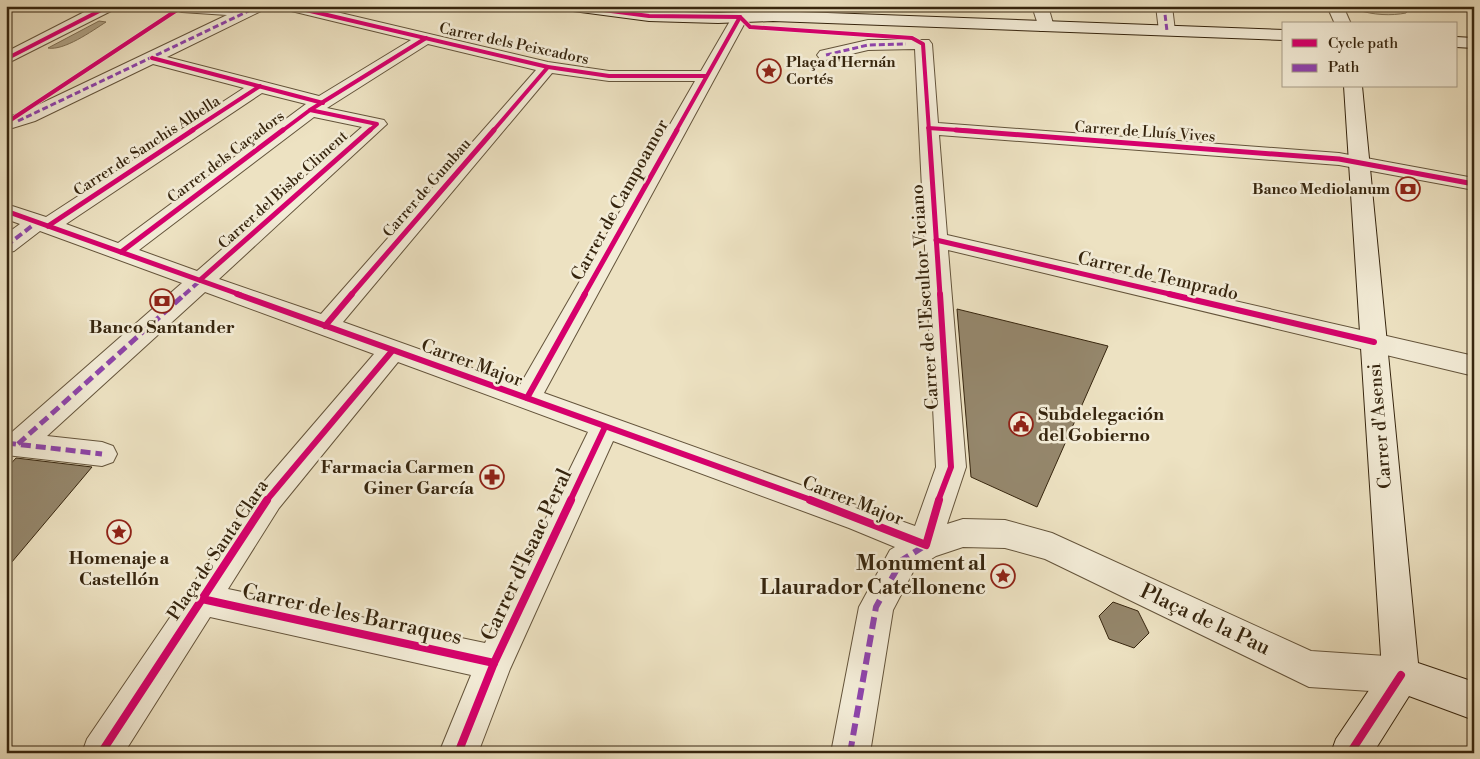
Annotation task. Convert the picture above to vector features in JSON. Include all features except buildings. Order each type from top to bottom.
[{"type":"street","points":[[6,59],[109,6]]},
{"type":"street","points":[[182,7],[233,11],[259,6]]},
{"type":"street","points":[[6,124],[28,118],[259,6]]},
{"type":"street","name":"Carrer dels Peixcadors","points":[[289,6],[548,66],[609,76],[706,76]]},
{"type":"street","points":[[573,6],[649,16],[742,12],[773,16],[1282,36]]},
{"type":"street","points":[[1040,6],[1046,27]]},
{"type":"street","points":[[1164,6],[1168,31]]},
{"type":"street","points":[[1335,6],[1342,22]]},
{"type":"street","name":"Carrer de Campoamor","points":[[526,398],[742,12]]},
{"type":"street","name":"Carrer dels Caçadors","points":[[121,252],[316,107],[426,38]]},
{"type":"street","points":[[1458,42],[1474,43]]},
{"type":"street","name":"Carrer de l'Escultor Viciano","points":[[826,55],[868,45],[923,44],[951,467],[935,510],[926,545]]},
{"type":"street","points":[[152,58],[260,86],[316,107]]},
{"type":"street","name":"Carrer de Gumbau","points":[[325,326],[548,66]]},
{"type":"street","name":"Carrer de Sanchis Albella","points":[[6,246],[260,86]]},
{"type":"street","name":"Carrer d'Asensi","points":[[1353,88],[1400,675]]},
{"type":"street","name":"Carrer del Bisbe Climent","points":[[200,280],[377,124],[316,107]]},
{"type":"street","name":"Carrer de Lluís Vives","points":[[928,128],[1339,159],[1474,184]]},
{"type":"street","name":"Carrer Major","points":[[6,211],[860,518],[926,545]]},
{"type":"street","name":"Carrer de Temprado","points":[[936,240],[1474,366]]},
{"type":"street","points":[[12,443],[200,280]]},
{"type":"street","name":"Plaça de Santa Clara","points":[[101,753],[268,499],[392,351]]},
{"type":"street","name":"Carrer d'Isaac Peral","points":[[458,753],[494,663],[605,426]]},
{"type":"street","points":[[12,443],[102,454]]},
{"type":"street","name":"Plaça de la Pau","points":[[850,753],[876,607],[902,560],[926,545],[963,533],[1005,534],[1052,547],[1309,668],[1400,675],[1474,701]]},
{"type":"street","name":"Carrer de les Barraques","points":[[202,599],[494,663]]},
{"type":"street","points":[[1350,753],[1400,675]]},
{"type":"shaded area","points":[[1357,6],[1411,6],[1406,13],[1388,15],[1364,12],[1358,10]]},
{"type":"shaded area","points":[[99,21],[106,22],[70,43],[55,48],[48,48]]},
{"type":"marked path","points":[[18,121],[259,6]]},
{"type":"marked path","points":[[1164,6],[1167,31]]},
{"type":"marked path","points":[[182,7],[233,11],[248,8]]},
{"type":"marked path","points":[[826,55],[868,45],[906,44]]},
{"type":"marked path","points":[[6,246],[37,222]]},
{"type":"marked path","points":[[18,444],[202,279]]},
{"type":"marked path","points":[[6,443],[102,454]]},
{"type":"marked path","points":[[850,753],[876,607],[902,560],[926,545]]},
{"type":"cycle path","points":[[6,59],[109,6]]},
{"type":"cycle path","points":[[6,123],[183,6]]},
{"type":"cycle path","points":[[289,6],[548,67],[609,76],[706,76]]},
{"type":"cycle path","points":[[573,6],[649,16],[740,17]]},
{"type":"cycle path","points":[[6,211],[860,518],[926,545],[935,510],[951,467],[923,44],[912,38],[750,27],[740,17]]},
{"type":"cycle path","points":[[527,398],[740,17]]},
{"type":"cycle path","points":[[121,252],[310,110],[426,38]]},
{"type":"cycle path","points":[[152,58],[323,103]]},
{"type":"cycle path","points":[[325,326],[548,67]]},
{"type":"cycle path","points":[[48,226],[260,86]]},
{"type":"cycle path","points":[[200,280],[377,124],[310,110]]},
{"type":"cycle path","points":[[928,128],[1339,159],[1474,184]]},
{"type":"cycle path","points":[[936,240],[1374,342]]},
{"type":"cycle path","points":[[101,753],[268,499],[392,351]]},
{"type":"cycle path","points":[[458,753],[494,663],[605,427]]},
{"type":"cycle path","points":[[202,599],[494,663]]},
{"type":"cycle path","points":[[1350,753],[1401,675]]},
{"type":"place","name":"Plaça d'Hernán Cortés","points":[[769,71]]},
{"type":"place","name":"Banco Mediolanum","points":[[1408,189]]},
{"type":"place","name":"Banco Santander","points":[[162,301]]},
{"type":"place","name":"Subdelegación del Gobierno","points":[[1021,424]]},
{"type":"place","name":"Farmacia Carmen Giner García","points":[[492,477]]},
{"type":"place","name":"Homenaje a Castellón","points":[[119,532]]},
{"type":"place","name":"Monument al Llaurador Catellonenc","points":[[1003,576]]}]
